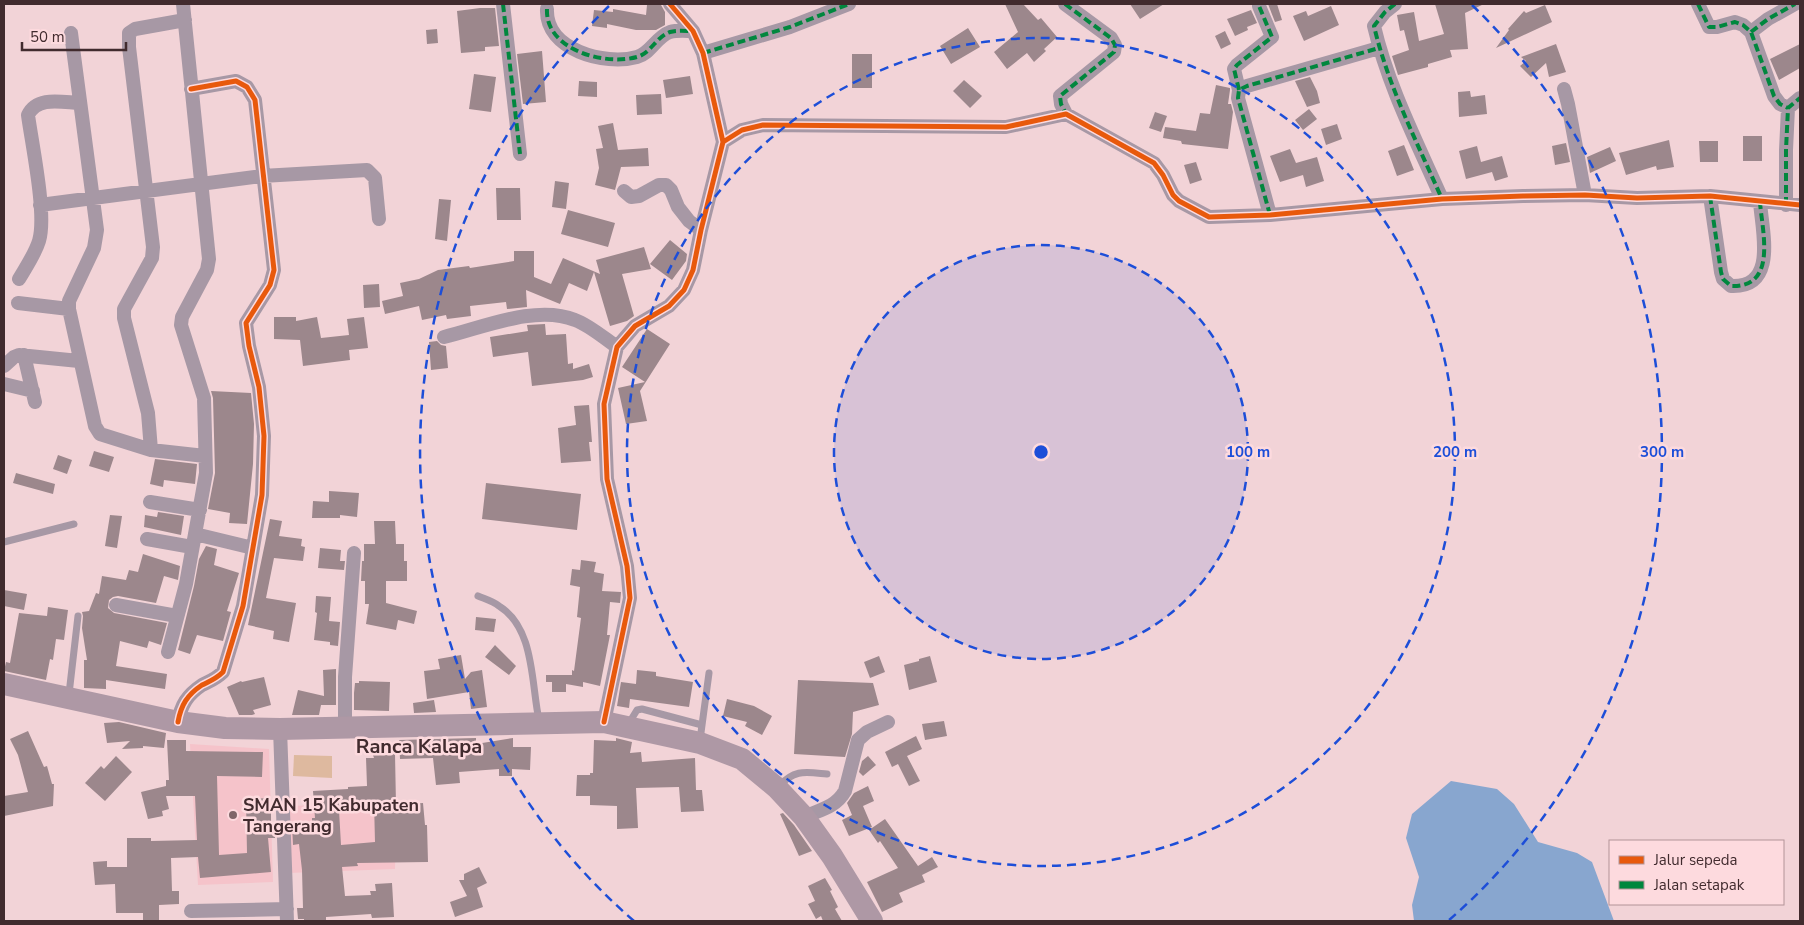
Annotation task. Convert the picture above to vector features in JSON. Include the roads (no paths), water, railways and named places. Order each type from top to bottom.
[{"type":"main road","points":[[4,684],[178,722],[225,728],[280,729],[344,726],[604,722],[701,734],[742,759],[777,788],[804,817],[832,856],[872,921]]},
{"type":"street","points":[[168,652],[186,584],[206,473],[204,398],[181,325],[182,317],[207,270],[210,259],[190,89],[183,4]]},
{"type":"street","points":[[503,4],[520,154]]},
{"type":"street","points":[[604,722],[630,598],[628,566],[607,479],[604,404],[617,347],[635,326],[669,306],[684,290],[693,270],[723,142],[703,54],[693,31],[670,4]]},
{"type":"street","points":[[703,54],[790,27],[849,4]]},
{"type":"street","points":[[1065,4],[1111,38],[1115,48],[1114,52],[1060,96],[1061,104],[1066,114],[1154,163],[1163,175],[1173,195],[1186,206],[1209,217],[1270,215],[1442,199],[1585,195],[1637,198],[1710,196],[1793,205],[1786,150],[1788,108],[1800,98]]},
{"type":"street","points":[[1395,4],[1384,12],[1374,26],[1379,48],[1400,105],[1442,199]]},
{"type":"street","points":[[1698,4],[1709,27],[1735,22],[1743,25],[1751,32],[1774,96],[1780,104],[1788,108]]},
{"type":"street","points":[[1751,32],[1795,4]]},
{"type":"street","points":[[1259,6],[1272,37],[1234,69],[1239,90],[1238,98],[1270,215]]},
{"type":"street","points":[[547,9],[548,22],[557,38],[574,50],[590,56],[607,59],[643,56],[659,39],[669,33],[693,31]]},
{"type":"street","points":[[151,450],[148,413],[124,318],[124,309],[152,258],[154,247],[129,47],[130,33],[135,29],[185,20]]},
{"type":"street","points":[[71,33],[79,103],[94,197],[97,239],[69,301],[68,309],[93,420],[100,434],[151,450],[205,456]]},
{"type":"street","points":[[1239,90],[1247,86],[1379,48]]},
{"type":"street","points":[[178,722],[186,698],[223,672],[243,606],[262,495],[264,436],[259,387],[248,346],[246,323],[270,285],[274,270],[255,100],[247,87],[236,81],[190,89]]},
{"type":"street","points":[[1564,89],[1585,195]]},
{"type":"street","points":[[19,279],[38,243],[41,229],[40,205],[28,115],[30,109],[43,102],[79,103]]},
{"type":"street","points":[[723,142],[742,130],[763,125],[1006,127],[1066,114]]},
{"type":"street","points":[[40,205],[262,176],[367,170],[375,178],[379,219]]},
{"type":"street","points":[[624,191],[631,197],[639,196],[659,185],[666,185],[671,190],[678,207],[689,221],[701,230]]},
{"type":"street","points":[[1710,196],[1721,272],[1723,279],[1731,286],[1750,283],[1762,270],[1765,259],[1760,202]]},
{"type":"street","points":[[18,303],[68,309]]},
{"type":"street","points":[[444,337],[467,332],[503,320],[556,315],[575,320],[617,347]]},
{"type":"street","points":[[4,366],[14,357],[24,355],[79,361]]},
{"type":"street","points":[[4,384],[34,397],[24,355]]},
{"type":"street","points":[[150,502],[200,510]]},
{"type":"street","points":[[146,539],[193,540],[253,548]]},
{"type":"street","points":[[344,726],[345,677],[354,554]]},
{"type":"street","points":[[116,605],[177,616]]},
{"type":"street","points":[[804,817],[835,804],[841,799],[846,792],[858,740],[867,732],[888,722]]},
{"type":"street","points":[[191,912],[287,915],[280,729]]},
{"type":"lane","points":[[4,542],[74,524]]},
{"type":"lane","points":[[478,596],[499,605],[510,615],[523,635],[540,723]]},
{"type":"lane","points":[[69,697],[78,616]]},
{"type":"lane","points":[[701,734],[709,673]]},
{"type":"lane","points":[[777,788],[788,777],[802,772],[827,774]]},
{"type":"water","points":[[1451,781],[1497,789],[1514,804],[1538,842],[1577,853],[1592,862],[1614,921],[1414,921],[1412,905],[1419,877],[1406,838],[1412,814]]},
{"type":"place","name":"SMAN 15 Kabupaten Tangerang","points":[[233,815]]},
{"type":"district","name":"Ranca Kalapa","points":[[419,746]]}]
